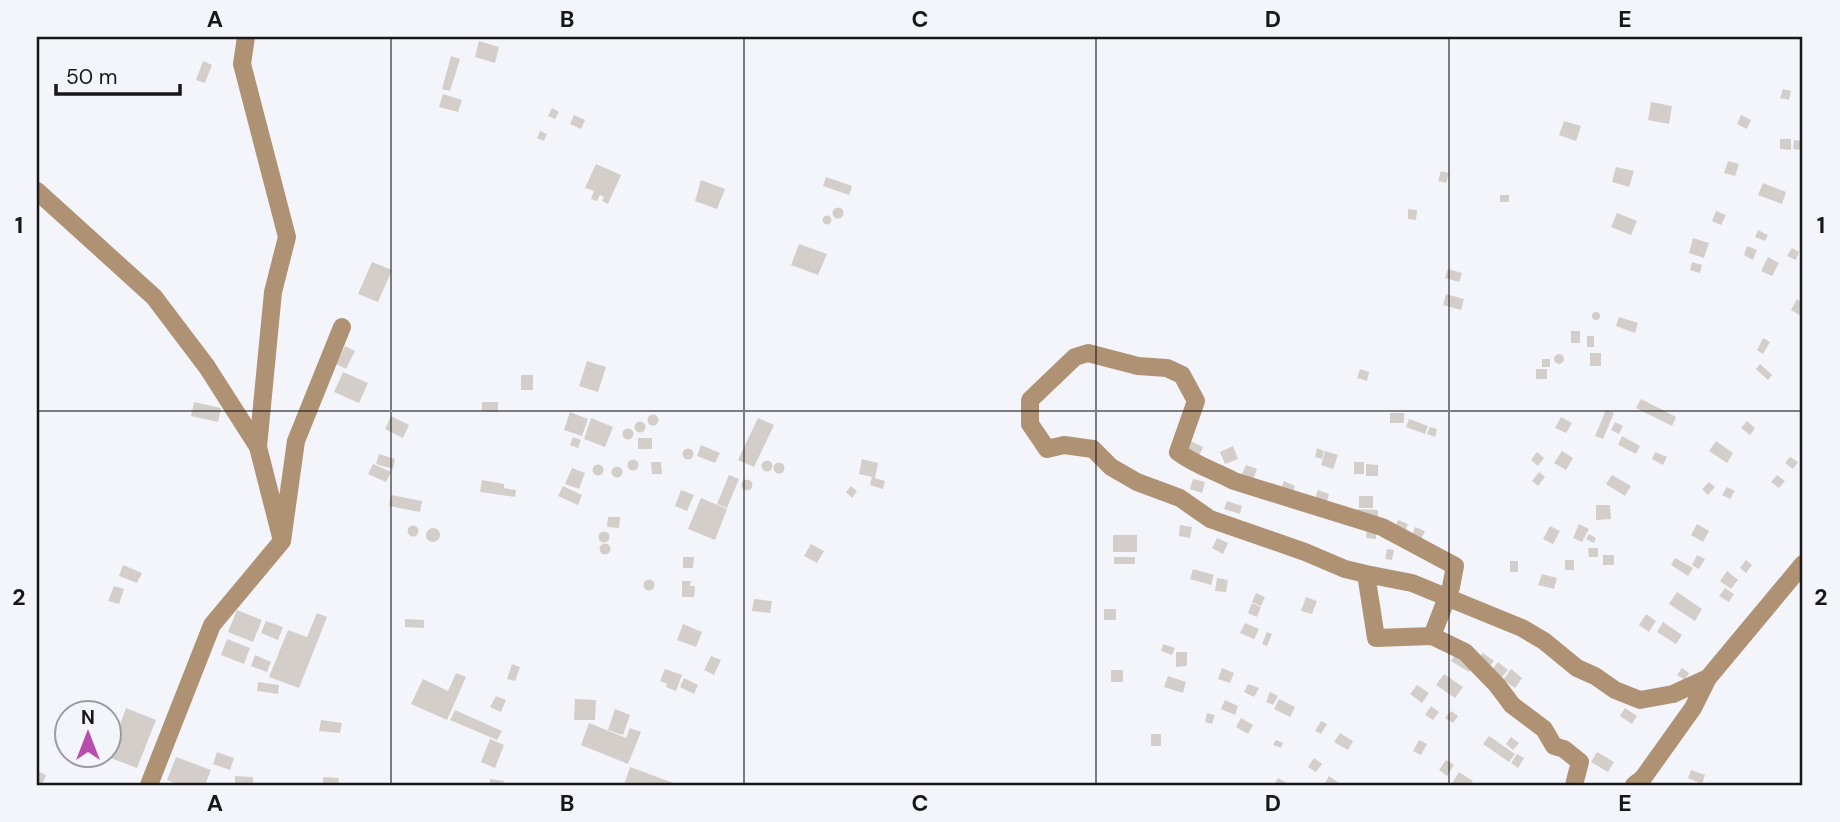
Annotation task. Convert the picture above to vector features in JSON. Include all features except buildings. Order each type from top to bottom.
[{"type":"street","points":[[246,37],[242,64],[287,237],[273,292],[258,447]]},
{"type":"street","points":[[37,191],[154,297],[207,368],[258,447],[282,541]]},
{"type":"street","points":[[149,785],[212,625],[282,541],[296,441],[342,327]]},
{"type":"street","points":[[1432,636],[1441,618],[1446,598],[1451,587],[1455,566],[1382,527],[1234,481],[1194,463],[1178,452],[1196,401],[1182,375],[1167,368],[1139,366],[1088,353],[1074,356],[1030,400],[1030,424],[1047,450],[1064,445],[1094,449],[1111,467],[1137,482],[1180,498],[1210,519],[1345,569],[1412,583],[1446,598],[1522,628],[1544,641],[1577,668],[1615,690],[1640,700],[1673,694],[1707,678]]},
{"type":"street","points":[[1634,785],[1643,778],[1693,708],[1707,678],[1803,564]]},
{"type":"street","points":[[1366,574],[1376,638],[1432,636],[1465,652],[1512,705],[1544,729],[1554,746],[1564,749],[1580,762],[1574,785]]}]
